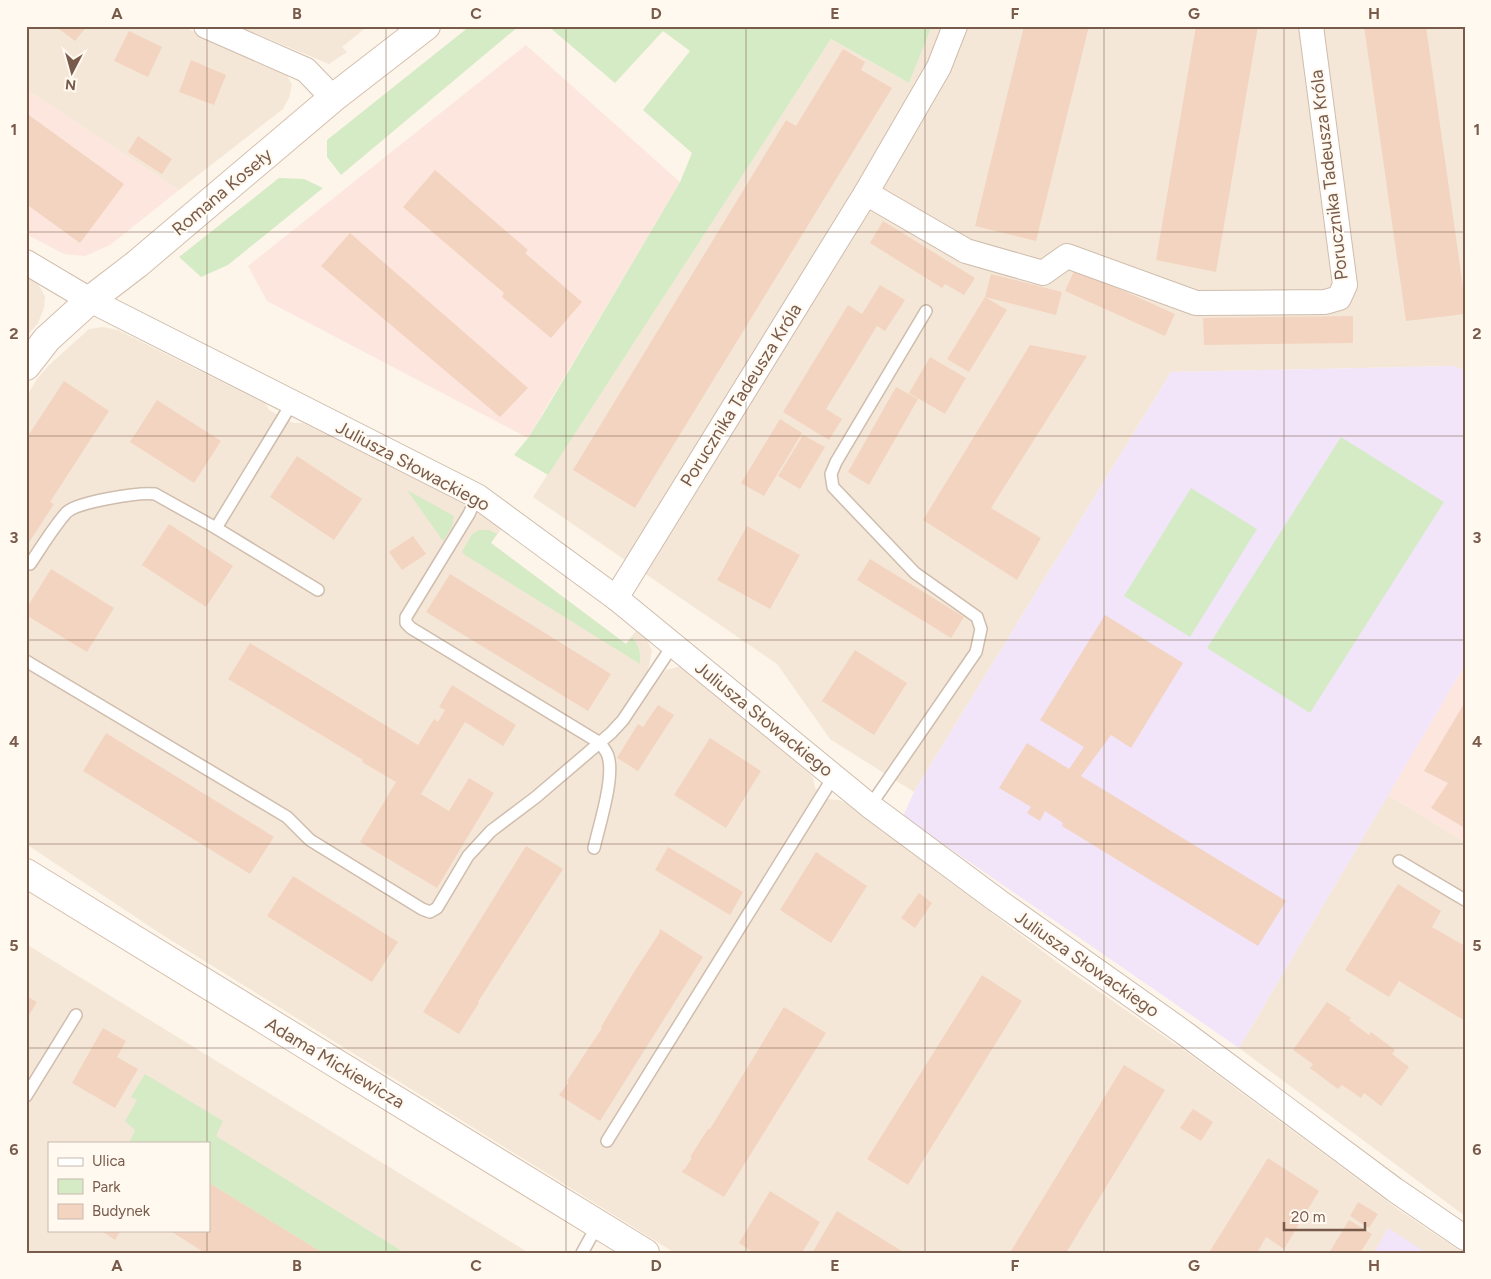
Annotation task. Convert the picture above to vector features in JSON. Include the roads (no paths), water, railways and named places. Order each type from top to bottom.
[{"type":"street","points":[[206,26],[306,70],[333,98]]},
{"type":"street","name":"Romana Koseły","points":[[26,366],[47,339],[90,300],[137,264],[333,98],[426,26]]},
{"type":"street","name":"Porucznika Tadeusza Króla","points":[[616,598],[866,194],[939,67],[956,26]]},
{"type":"street","name":"Porucznika Tadeusza Króla","points":[[866,194],[966,251],[1043,273],[1067,256],[1196,303],[1325,302],[1339,298],[1345,285],[1311,26]]},
{"type":"street","name":"Juliusza Słowackiego","points":[[26,262],[90,300],[477,496],[616,598],[870,806],[998,901],[1183,1032],[1395,1190],[1465,1238]]},
{"type":"street","name":"Adama Mickiewicza","points":[[26,874],[645,1253]]},
{"type":"lane","points":[[870,806],[976,652],[980,641],[981,629],[977,617],[909,567],[833,487],[831,474],[836,462],[926,310]]},
{"type":"lane","points":[[216,528],[292,403]]},
{"type":"lane","points":[[30,564],[66,512],[81,505],[145,493],[155,494],[216,528],[318,590]]},
{"type":"lane","points":[[477,496],[469,514],[406,617],[406,623],[411,628],[600,743],[608,755],[610,766],[608,787],[594,848]]},
{"type":"lane","points":[[26,661],[287,817],[310,840],[422,909],[430,912],[437,908],[468,856],[491,831],[536,797],[600,743],[623,720],[673,644]]},
{"type":"lane","points":[[607,1141],[834,776]]},
{"type":"lane","points":[[1399,861],[1465,900]]},
{"type":"lane","points":[[26,1096],[76,1015]]},
{"type":"lane","points":[[582,1253],[598,1224]]}]
